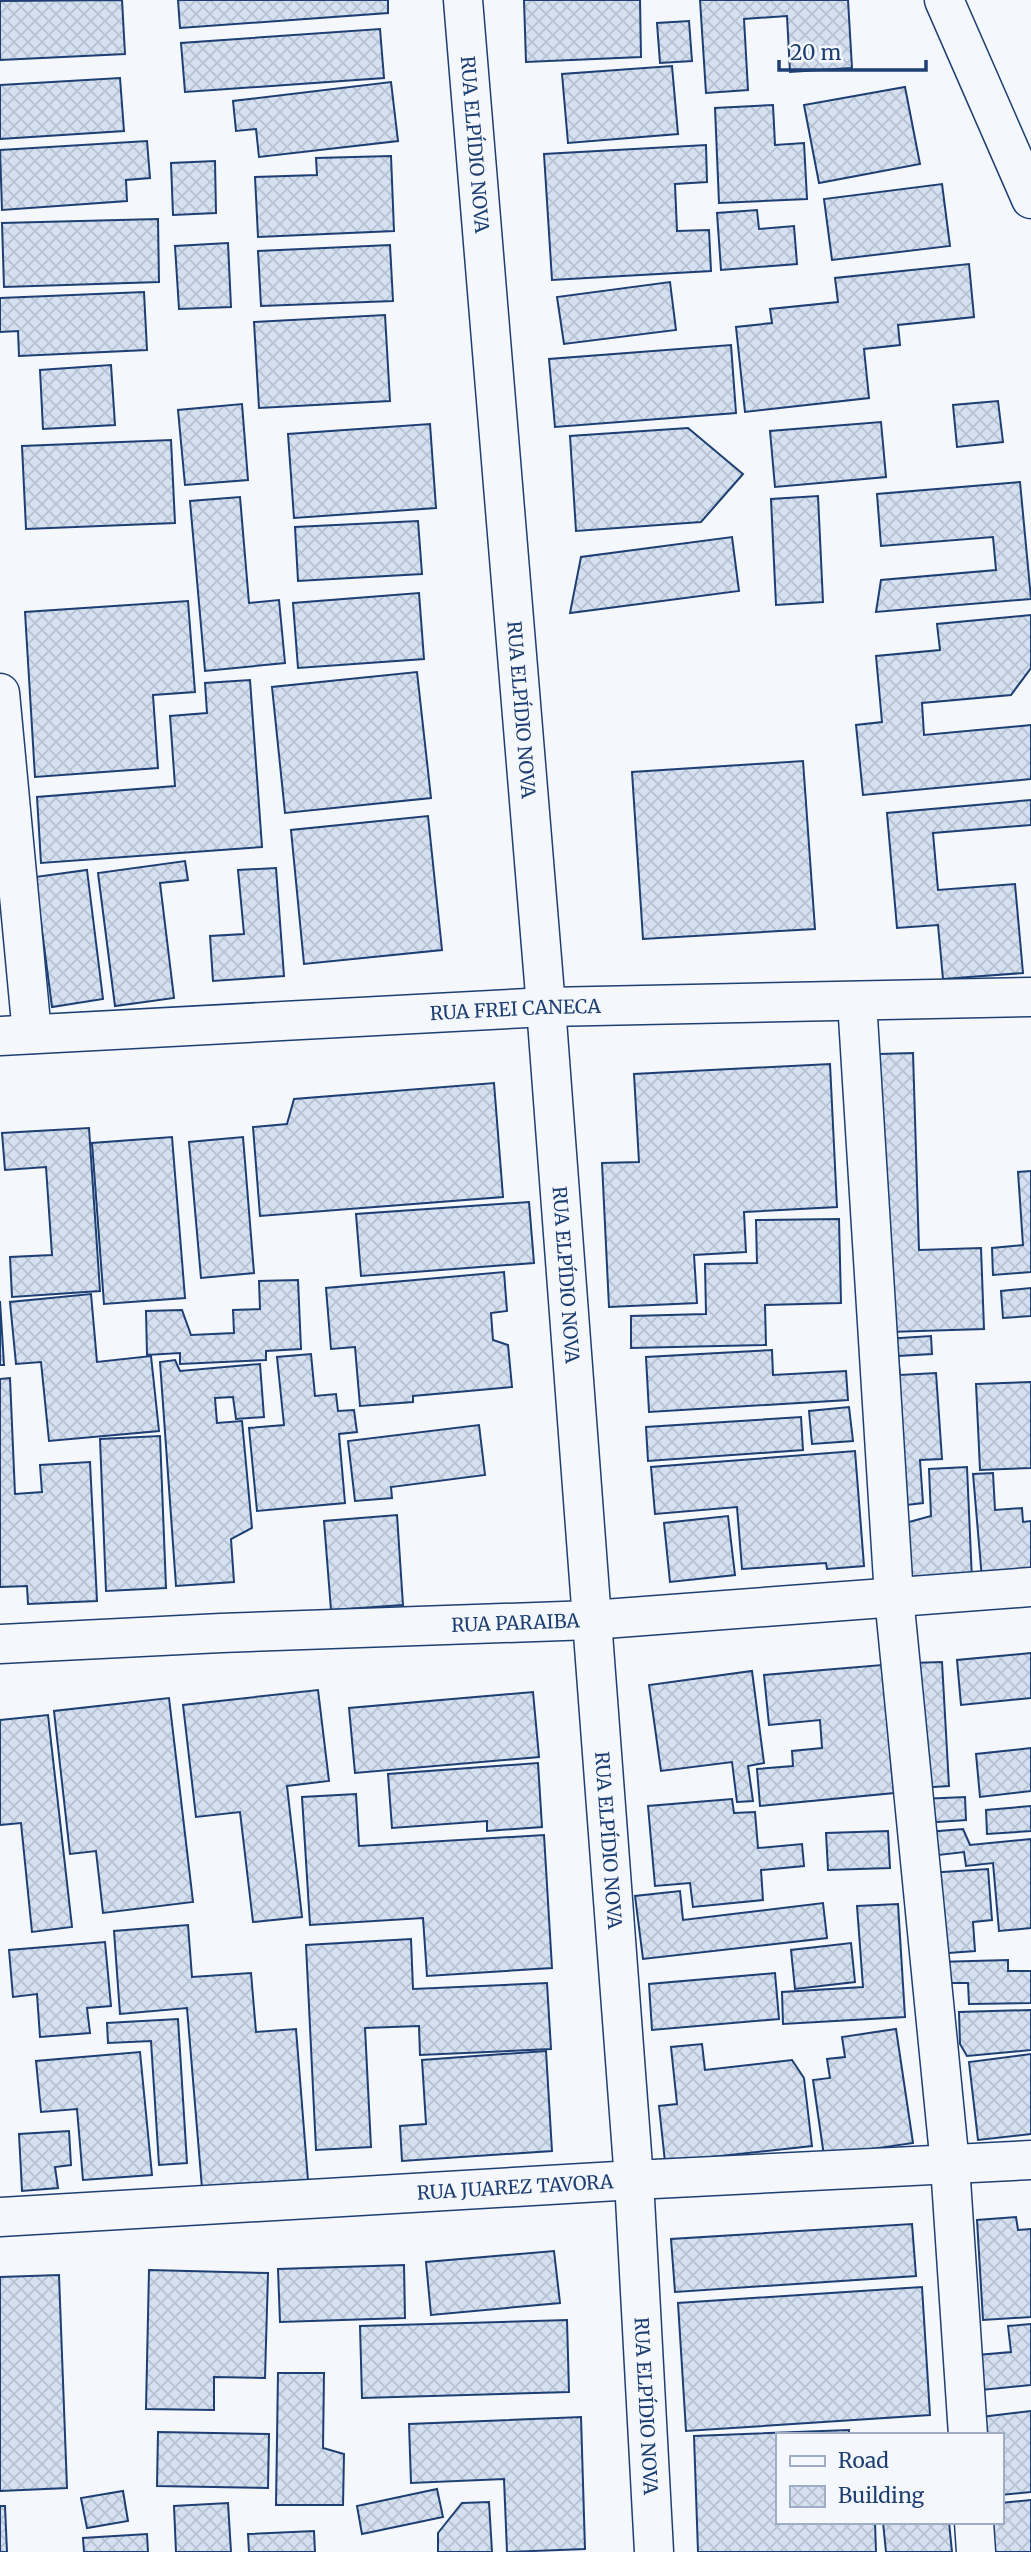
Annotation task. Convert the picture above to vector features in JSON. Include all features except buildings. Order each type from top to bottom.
[{"type":"street","name":"RUA ELPÍDIO NOVA","points":[[463,0],[546,1007],[634,2180],[654,2552]]},
{"type":"street","points":[[944,0],[1031,199]]},
{"type":"street","points":[[0,693],[16,1035]]},
{"type":"street","name":"RUA FREI CANECA","points":[[16,1035],[546,1007],[1031,997]]},
{"type":"street","points":[[857,1001],[894,1597],[950,2165],[968,2433]]},
{"type":"street","name":"RUA PARAIBA","points":[[0,1644],[591,1620],[1031,1587]]},
{"type":"street","name":"RUA JUAREZ TAVORA","points":[[0,2217],[1031,2160]]},
{"type":"street","points":[[974,2524],[976,2552]]}]
